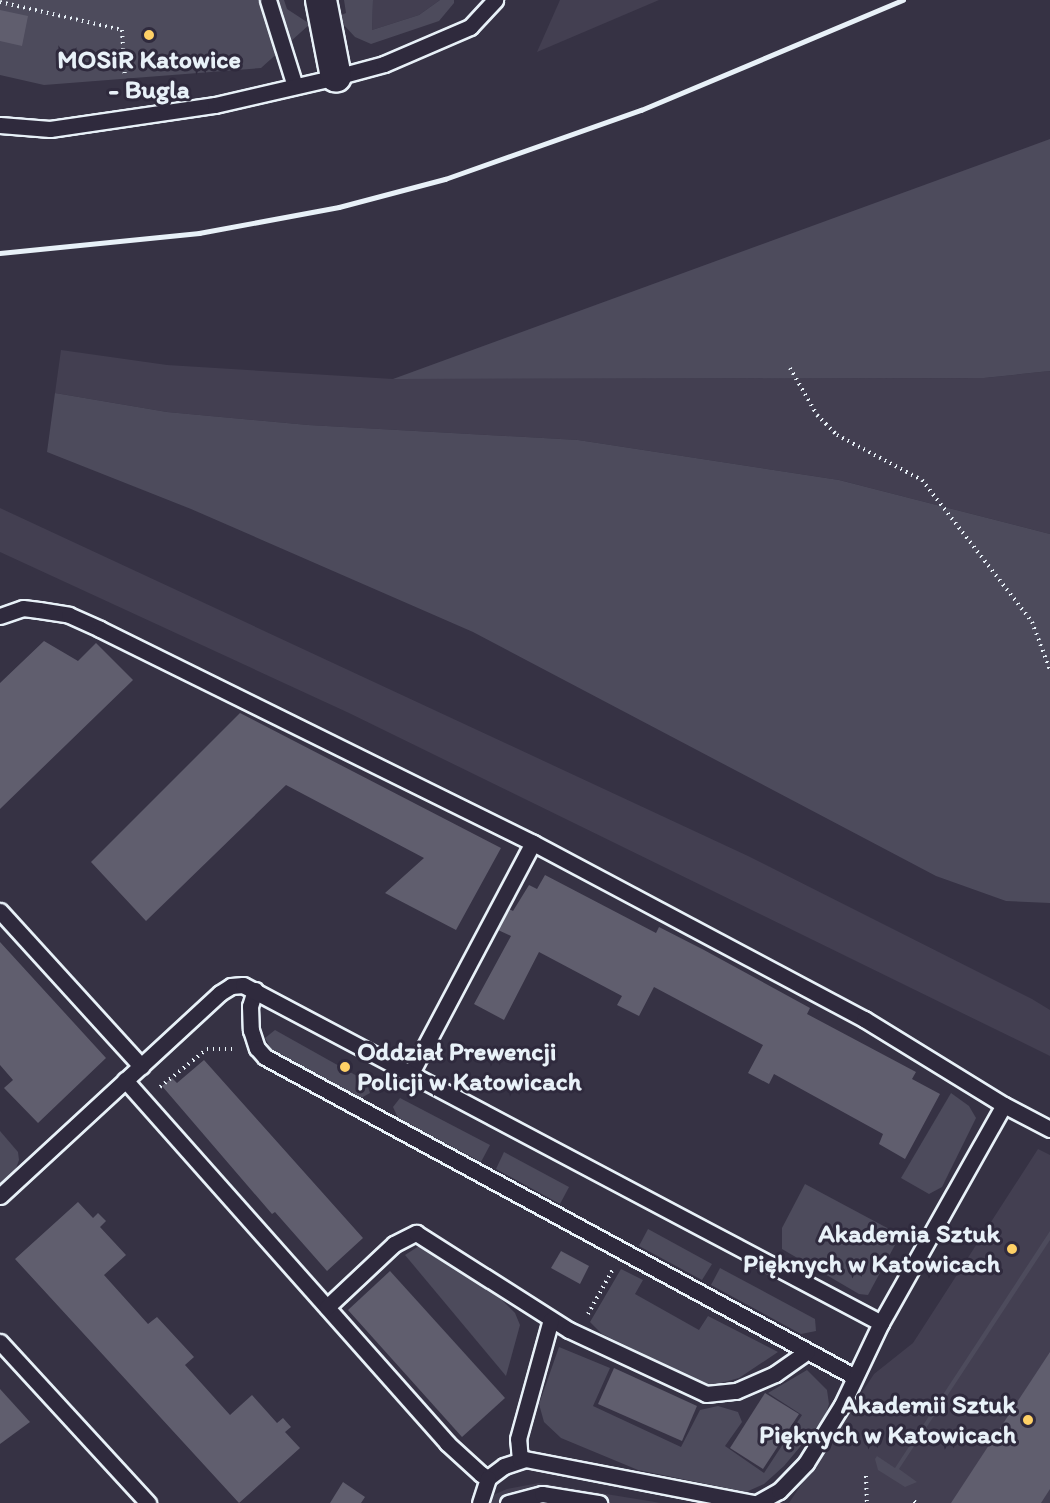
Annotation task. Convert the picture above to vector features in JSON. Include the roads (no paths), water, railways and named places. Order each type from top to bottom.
[{"type":"street","points":[[321,0],[336,77]]},
{"type":"lane","points":[[268,0],[295,86]]},
{"type":"lane","points":[[0,125],[50,129],[215,105],[336,77],[384,64],[470,27],[495,0]]},
{"type":"lane","points":[[0,616],[23,608],[69,615],[533,843],[864,1018],[1004,1105],[1050,1129]]},
{"type":"lane","points":[[411,1073],[533,843]]},
{"type":"lane","points":[[0,911],[141,1066]]},
{"type":"lane","points":[[0,1196],[220,993],[231,986],[243,985],[881,1323]]},
{"type":"lane","points":[[255,990],[250,1006],[251,1030],[257,1048],[265,1056],[855,1377]]},
{"type":"lane","points":[[125,1080],[464,1460],[488,1478]]},
{"type":"lane","points":[[480,1503],[488,1478],[520,1460],[755,1503],[779,1491],[806,1463],[855,1377],[881,1323],[1004,1105]]},
{"type":"lane","points":[[327,1307],[394,1244],[416,1233],[577,1334],[706,1394],[736,1392],[775,1374],[807,1352]]},
{"type":"lane","points":[[520,1460],[518,1439],[551,1319]]},
{"type":"lane","points":[[0,1342],[148,1503]]},
{"type":"lane","points":[[508,1503],[542,1494],[599,1503]]},
{"type":"railway","points":[[0,253],[199,233],[339,207],[445,179],[641,110],[903,0]]},
{"type":"place","name":"MOSiR Katowice - Bugla","points":[[149,35]]},
{"type":"place","name":"Oddział Prewencji Policji w Katowicach","points":[[345,1067]]},
{"type":"place","name":"Akademia Sztuk Pięknych w Katowicach","points":[[1012,1249]]},
{"type":"place","name":"Akademii Sztuk Pięknych w Katowicach","points":[[1028,1420]]}]
